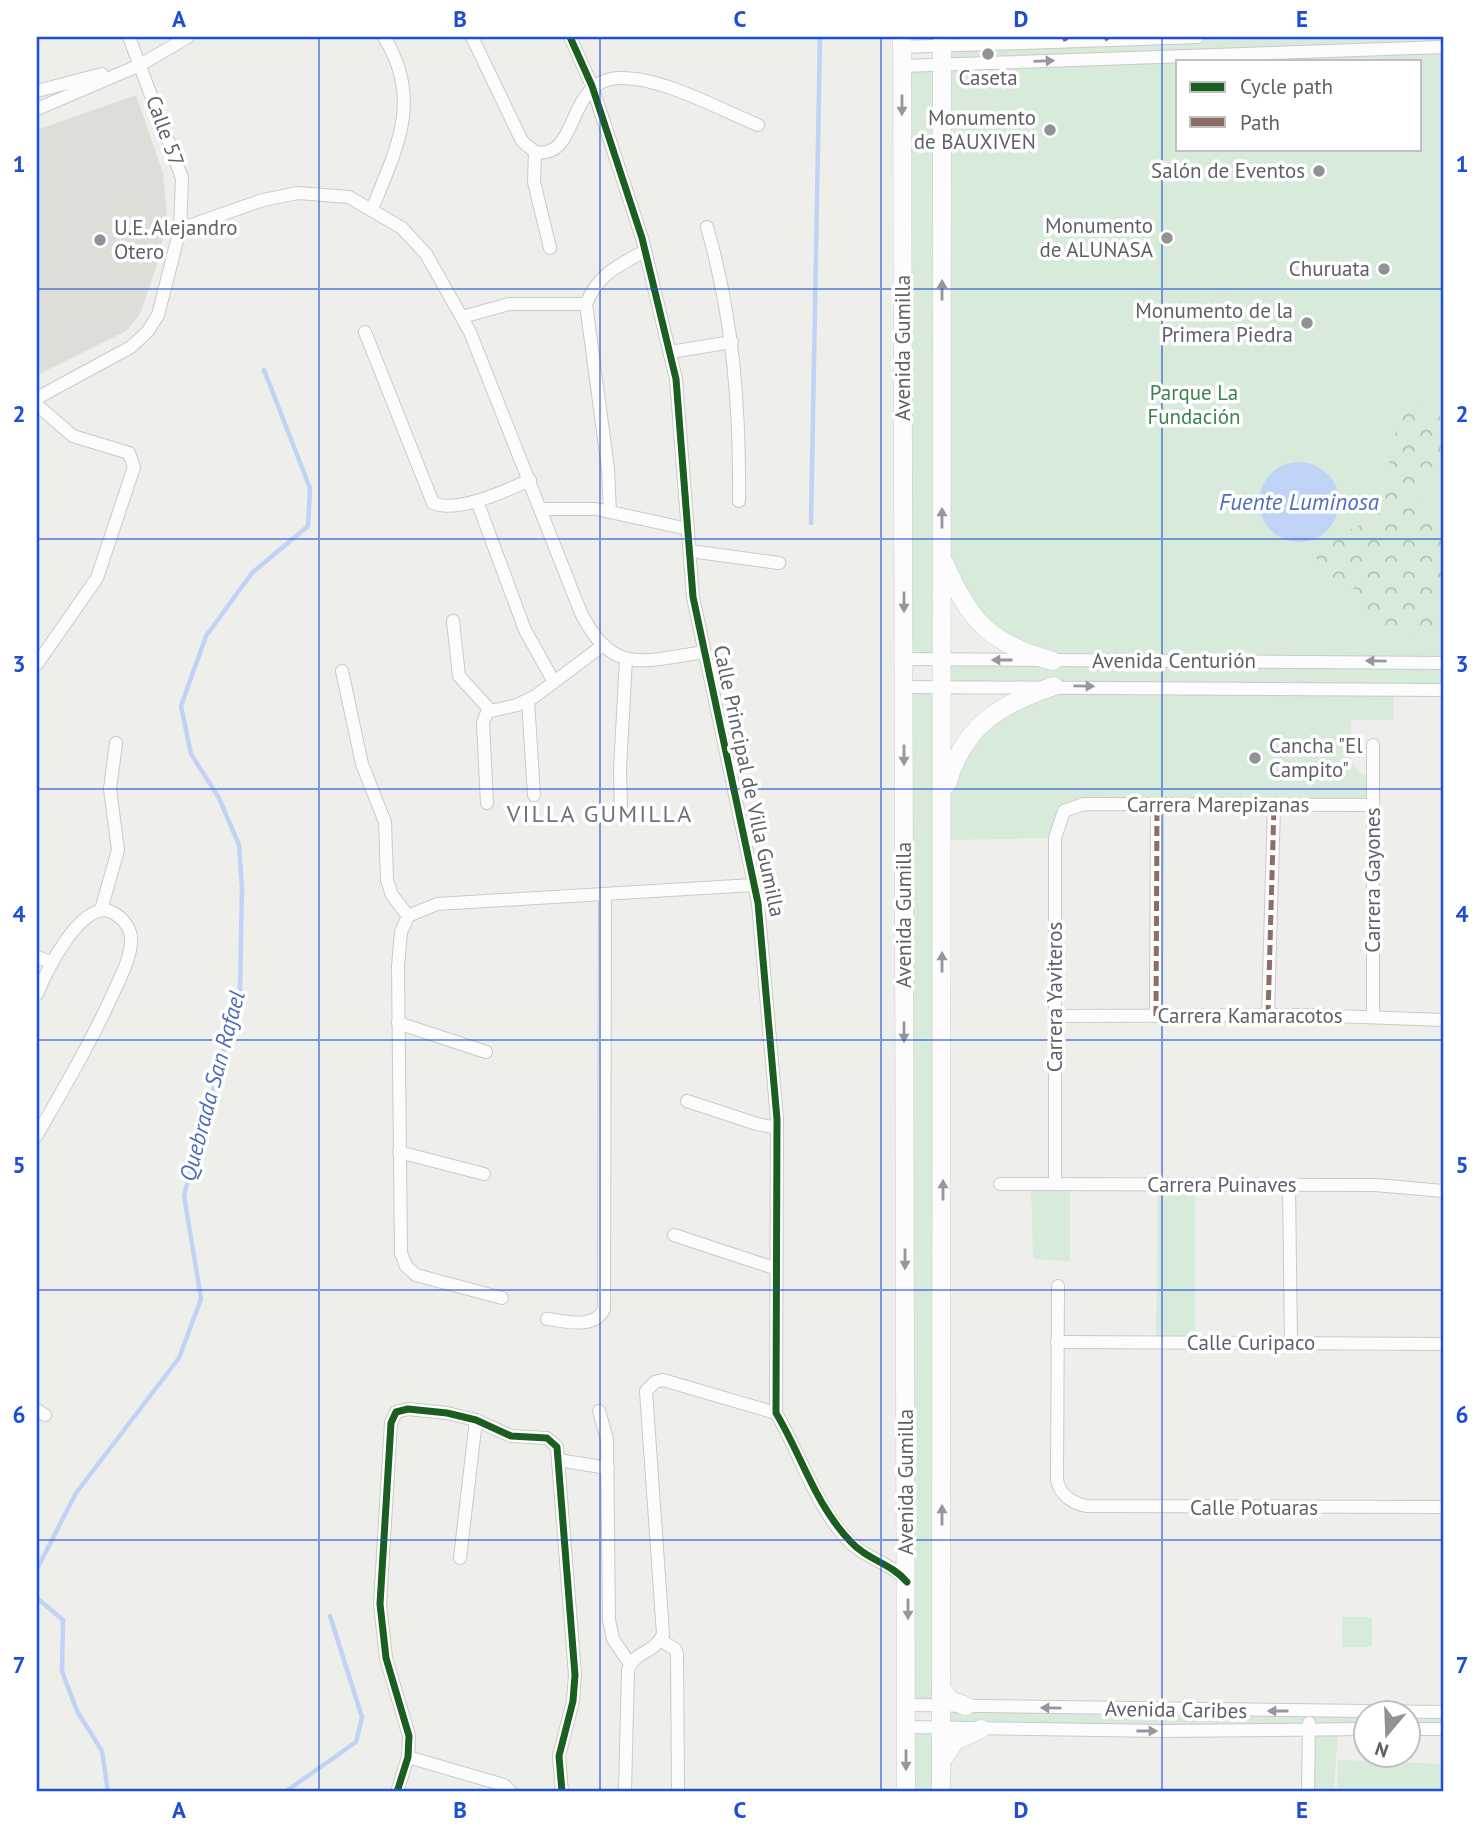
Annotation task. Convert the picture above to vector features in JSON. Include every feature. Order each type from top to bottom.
[{"type":"main road","name":"Avenida Gumilla","points":[[941,1792],[942,41]]},
{"type":"main road","name":"Avenida Gumilla","points":[[902,42],[908,1705],[906,1792]]},
{"type":"main road","points":[[942,558],[966,606],[981,626],[1016,649],[1054,661]]},
{"type":"main road","points":[[942,801],[960,751],[983,721],[1017,699],[1054,686]]},
{"type":"main road","points":[[941,1697],[966,1706]]},
{"type":"main road","points":[[941,1762],[956,1741],[981,1729]]},
{"type":"street","name":"Calle 57","points":[[37,398],[131,346],[148,331],[158,314],[180,229],[182,178],[129,37]]},
{"type":"street","points":[[37,109],[140,65],[188,37]]},
{"type":"street","points":[[372,209],[397,146],[405,98],[399,68],[384,37]]},
{"type":"street","points":[[472,37],[522,141],[535,152],[551,151],[561,144],[578,107],[592,86],[617,78],[660,86],[758,125]]},
{"type":"street","name":"Calle Principal de Villa Gumilla","points":[[570,37],[592,86],[645,251],[676,379],[693,597],[764,940],[777,1128],[776,1413],[794,1453],[837,1527],[863,1553],[895,1569],[907,1582]]},
{"type":"street","points":[[902,42],[1198,37]]},
{"type":"street","points":[[902,66],[1444,47]]},
{"type":"street","points":[[37,91],[140,65]]},
{"type":"street","points":[[535,152],[534,182],[550,248]]},
{"type":"street","points":[[180,229],[263,200],[298,193],[349,197],[402,228],[426,254],[462,317],[542,509],[581,613],[594,639],[626,659],[650,660],[704,652]]},
{"type":"street","points":[[707,227],[720,272],[732,342],[738,418],[739,501]]},
{"type":"street","points":[[610,512],[608,469],[586,304],[595,285],[606,272],[645,251]]},
{"type":"street","points":[[462,317],[509,304],[586,304]]},
{"type":"street","points":[[365,332],[431,501],[444,506],[477,501],[530,480]]},
{"type":"street","points":[[670,352],[732,342]]},
{"type":"street","points":[[37,405],[73,436],[129,453],[134,467],[97,578],[37,664]]},
{"type":"street","points":[[477,501],[525,630],[554,682]]},
{"type":"street","points":[[542,509],[577,508],[610,512],[688,529]]},
{"type":"street","points":[[690,551],[779,563]]},
{"type":"street","points":[[453,621],[458,676],[490,710]]},
{"type":"street","points":[[486,803],[483,723],[490,710],[528,700],[602,646]]},
{"type":"street","points":[[621,816],[621,734],[626,659]]},
{"type":"street","name":"Avenida Centurión","points":[[904,659],[1444,663]]},
{"type":"street","points":[[342,671],[362,764],[385,822],[387,880],[392,895],[408,916]]},
{"type":"street","name":"Avenida Centurión","points":[[904,687],[1444,690]]},
{"type":"street","points":[[528,700],[534,795]]},
{"type":"street","points":[[101,910],[118,850],[110,789],[116,743]]},
{"type":"street","name":"Carrera Gayones","points":[[1373,745],[1373,1016]]},
{"type":"street","name":"Carrera Marepizanas","points":[[1064,811],[1084,804],[1373,805]]},
{"type":"street","points":[[1156,1016],[1157,805]]},
{"type":"street","points":[[1268,1015],[1274,805]]},
{"type":"street","name":"Carrera Yaviteros","points":[[1055,1184],[1055,838],[1056,828],[1064,811]]},
{"type":"street","points":[[502,1298],[416,1275],[406,1266],[401,1253],[399,944],[408,916],[437,904],[753,885]]},
{"type":"street","points":[[547,1318],[589,1322],[598,1318],[604,1309],[605,894]]},
{"type":"street","points":[[37,993],[51,962],[89,915],[101,910],[116,914],[128,927],[130,950],[98,1028],[37,1135]]},
{"type":"street","points":[[37,957],[51,962]]},
{"type":"street","name":"Carrera Kamaracotos","points":[[1055,1016],[1373,1016],[1444,1020]]},
{"type":"street","points":[[398,1023],[486,1052]]},
{"type":"street","points":[[687,1101],[777,1128]]},
{"type":"street","points":[[399,1152],[484,1174]]},
{"type":"street","name":"Carrera Puinaves","points":[[1000,1184],[1376,1185],[1444,1191]]},
{"type":"street","points":[[1289,1186],[1291,1343]]},
{"type":"street","points":[[674,1234],[775,1268]]},
{"type":"street","points":[[1057,1342],[1058,1286]]},
{"type":"street","name":"Calle Curipaco","points":[[1057,1342],[1444,1344]]},
{"type":"street","name":"Calle Potuaras","points":[[1057,1342],[1057,1480],[1067,1498],[1079,1505],[1444,1507]]},
{"type":"street","points":[[630,1664],[660,1640],[662,1615],[646,1391],[654,1382],[663,1380],[776,1413]]},
{"type":"street","points":[[397,1792],[408,1756],[408,1729],[386,1658],[380,1604],[391,1419],[396,1412],[408,1409],[476,1420],[511,1436],[551,1440],[557,1447],[575,1675],[573,1701],[558,1756],[562,1792]]},
{"type":"street","points":[[599,1411],[607,1439],[609,1620],[613,1639],[630,1664],[625,1792]]},
{"type":"street","points":[[460,1558],[476,1420]]},
{"type":"street","points":[[558,1460],[608,1468]]},
{"type":"street","points":[[876,1559],[893,1557],[907,1539]]},
{"type":"street","points":[[660,1640],[675,1649],[677,1654],[678,1792]]},
{"type":"street","points":[[908,1705],[941,1697]]},
{"type":"street","name":"Avenida Caribes","points":[[966,1706],[1444,1712]]},
{"type":"street","points":[[1308,1792],[1309,1712]]},
{"type":"street","name":"Avenida Caribes","points":[[906,1727],[1352,1729]]},
{"type":"street","points":[[1422,1729],[1444,1729]]},
{"type":"street","points":[[408,1756],[504,1785],[511,1792]]},
{"type":"shaded area","name":"U.E. Alejandro Otero","points":[[136,95],[163,173],[167,218],[158,262],[140,314],[126,331],[39,374],[37,130]]},
{"type":"green space","name":"Parque La Fundación","points":[[942,37],[1444,37],[1444,690],[1394,689],[1393,720],[1351,720],[1351,763],[1361,774],[1372,774],[1372,804],[1073,804],[1053,838],[944,840],[943,801],[970,738],[1032,695],[942,687],[942,660],[1049,661],[1000,641],[942,558]]},
{"type":"green space","points":[[940,66],[940,659],[906,658],[904,67]]},
{"type":"green space","points":[[1416,402],[1444,418],[1444,467],[1422,487],[1418,495],[1433,524],[1444,534],[1444,580],[1436,583],[1434,600],[1438,615],[1429,634],[1375,633],[1364,622],[1359,591],[1325,578],[1314,552],[1328,540],[1360,525],[1367,518],[1387,471],[1399,408]]},
{"type":"green space","points":[[906,688],[940,689],[940,1705],[910,1704]]},
{"type":"green space","points":[[1031,1185],[1070,1185],[1070,1261],[1033,1259]]},
{"type":"green space","points":[[1158,1187],[1195,1187],[1195,1341],[1156,1341]]},
{"type":"green space","points":[[1342,1617],[1372,1617],[1372,1647],[1342,1647]]},
{"type":"green space","points":[[941,1706],[1352,1711],[1352,1729],[1338,1729],[1334,1792],[1308,1792],[1309,1730],[942,1729]]},
{"type":"green space","points":[[1422,1712],[1444,1712],[1444,1729],[1422,1729]]},
{"type":"green space","points":[[910,1730],[940,1731],[940,1792],[910,1792]]},
{"type":"green space","points":[[1338,1760],[1352,1761],[1352,1770],[1422,1770],[1422,1763],[1444,1764],[1444,1792],[1337,1792]]},
{"type":"water","name":"Fuente Luminosa","points":[[1299,462],[1314,465],[1327,474],[1336,487],[1339,502],[1336,517],[1327,530],[1314,539],[1299,542],[1284,539],[1271,530],[1262,517],[1259,502],[1262,487],[1271,474],[1284,465]]},
{"type":"waterway","points":[[811,523],[820,37]]},
{"type":"waterway","name":"Quebrada San Rafael","points":[[37,1569],[76,1493],[179,1358],[201,1299],[184,1195],[240,992],[242,887],[239,845],[219,798],[191,754],[181,706],[206,636],[252,573],[308,526],[310,488],[264,370]]},
{"type":"waterway","name":"Quebrada San Rafael","points":[[37,1598],[63,1620],[62,1671],[77,1711],[102,1751],[108,1792]]},
{"type":"waterway","points":[[285,1792],[356,1742],[362,1717],[330,1616]]},
{"type":"marked path","points":[[1064,37],[1066,41]]},
{"type":"marked path","points":[[1156,1016],[1157,805]]},
{"type":"marked path","points":[[1268,1015],[1274,805]]},
{"type":"cycle path","points":[[570,37],[592,86],[642,238],[676,379],[693,597],[758,903],[777,1119],[776,1413],[818,1496],[839,1528],[857,1548],[894,1570],[907,1582]]},
{"type":"cycle path","points":[[397,1792],[408,1757],[409,1736],[386,1658],[380,1604],[391,1423],[396,1412],[408,1409],[447,1413],[476,1420],[511,1436],[547,1438],[557,1447],[575,1675],[573,1701],[559,1756],[562,1792]]},
{"type":"place","name":"Caseta","points":[[988,54]]},
{"type":"place","name":"Monumento de BAUXIVEN","points":[[1050,130]]},
{"type":"place","name":"Salón de Eventos","points":[[1319,171]]},
{"type":"place","name":"Monumento de ALUNASA","points":[[1167,238]]},
{"type":"place","name":"U.E. Alejandro Otero","points":[[100,240]]},
{"type":"place","name":"Churuata","points":[[1384,269]]},
{"type":"place","name":"Monumento de la Primera Piedra","points":[[1307,323]]},
{"type":"place","name":"Cancha \"El Campito\"","points":[[1255,758]]},
{"type":"district","name":"VILLA GUMILLA","points":[[600,814]]}]
